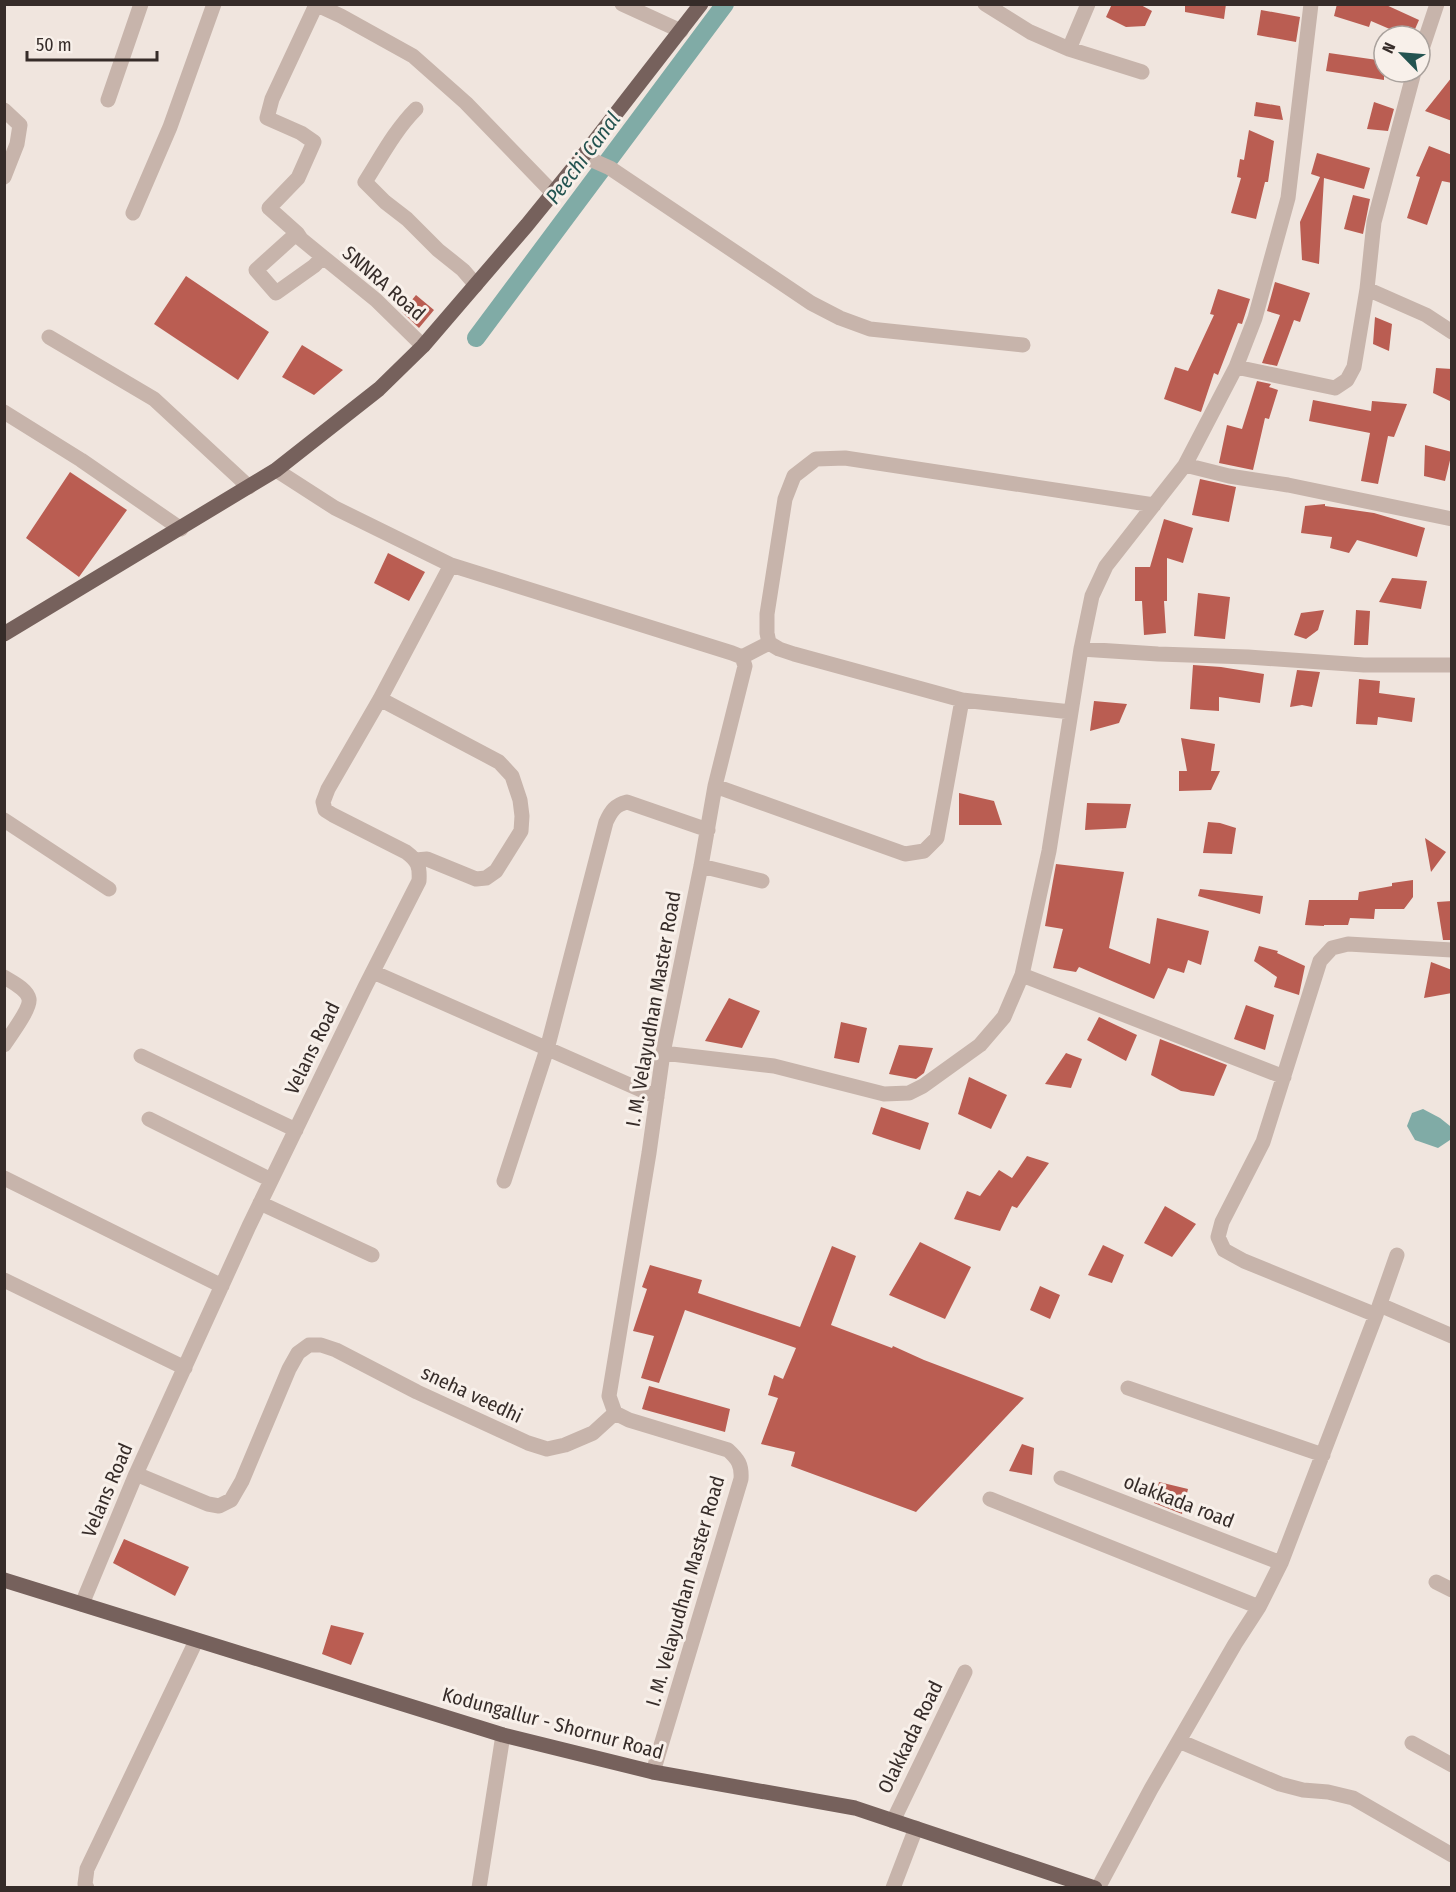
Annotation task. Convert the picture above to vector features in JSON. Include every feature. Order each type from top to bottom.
[{"type":"main road","points":[[4,634],[276,470],[379,389],[423,346],[552,192],[589,159],[700,4]]},
{"type":"main road","name":"Kodungallur - Shornur Road","points":[[4,1580],[503,1735],[653,1772],[855,1808],[1091,1887]]},
{"type":"street","points":[[108,100],[141,4]]},
{"type":"street","points":[[133,213],[170,127],[214,4]]},
{"type":"street","points":[[622,4],[681,31]]},
{"type":"street","points":[[985,4],[1030,32],[1069,49],[1142,72]]},
{"type":"street","points":[[1069,49],[1088,4]]},
{"type":"street","points":[[663,1053],[774,1066],[884,1094],[909,1093],[923,1086],[980,1045],[1004,1017],[1022,975],[1049,851],[1081,649],[1092,596],[1106,566],[1185,465],[1236,367],[1255,318],[1288,198],[1311,4]]},
{"type":"street","points":[[1430,24],[1437,4]]},
{"type":"street","points":[[320,255],[269,208],[298,178],[314,142],[267,118],[272,99],[316,5],[341,16],[413,56],[466,103],[552,192]]},
{"type":"street","points":[[1236,367],[1335,387],[1347,380],[1354,367],[1367,289],[1374,222],[1411,84]]},
{"type":"street","points":[[416,109],[392,139],[365,182],[463,270],[476,285]]},
{"type":"street","points":[[4,110],[20,125],[17,144],[4,177]]},
{"type":"street","points":[[589,159],[609,168],[811,303],[840,318],[870,329],[1023,345]]},
{"type":"street","name":"SNNRA Road","points":[[297,233],[256,270],[276,293],[314,266],[320,255],[376,300],[423,346]]},
{"type":"street","points":[[1367,289],[1426,315],[1452,332]]},
{"type":"street","points":[[49,337],[154,399],[249,487]]},
{"type":"street","points":[[4,412],[81,460],[181,529]]},
{"type":"street","points":[[1071,712],[962,700],[794,654],[778,649],[769,643],[766,633],[767,614],[785,499],[794,476],[816,459],[845,458],[1154,505]]},
{"type":"street","points":[[1185,465],[1229,476],[1287,485],[1452,519]]},
{"type":"street","points":[[276,470],[334,508],[451,565],[742,657],[769,643]]},
{"type":"street","points":[[380,699],[499,762],[512,776],[520,800],[521,831],[496,871],[486,878],[476,879],[427,859],[416,860],[406,852],[325,810],[323,802],[451,565]]},
{"type":"street","points":[[1081,649],[1364,665],[1452,665]]},
{"type":"street","name":"I. M. Velayudhan Master Road","points":[[653,1772],[741,1479],[742,1467],[728,1450],[629,1420],[615,1413],[609,1396],[663,1053],[715,786],[745,666],[742,657]]},
{"type":"street","points":[[715,786],[905,854],[924,851],[937,838],[962,700]]},
{"type":"street","points":[[504,1181],[547,1049],[610,813],[617,805],[627,802],[708,830]]},
{"type":"street","points":[[4,820],[108,889]]},
{"type":"street","name":"Velans Road","points":[[82,1604],[136,1474],[260,1203],[419,880],[420,869],[416,860]]},
{"type":"street","points":[[701,866],[762,881]]},
{"type":"street","points":[[1452,950],[1348,944],[1332,948],[1320,961],[1263,1142],[1222,1222],[1218,1237],[1224,1250],[1244,1261],[1452,1336]]},
{"type":"street","points":[[373,972],[657,1097]]},
{"type":"street","points":[[1022,975],[1284,1077]]},
{"type":"street","points":[[4,977],[24,991],[29,998],[28,1006],[4,1045]]},
{"type":"street","points":[[141,1056],[296,1130]]},
{"type":"street","points":[[149,1119],[272,1180]]},
{"type":"street","points":[[4,1178],[222,1286]]},
{"type":"street","points":[[260,1203],[372,1256]]},
{"type":"street","points":[[1091,1887],[1259,1607],[1281,1563],[1397,1255]]},
{"type":"street","points":[[4,1280],[185,1368]]},
{"type":"street","name":"sneha veedhi","points":[[136,1474],[208,1504],[219,1506],[231,1500],[242,1480],[289,1369],[298,1353],[309,1345],[321,1345],[336,1350],[427,1397],[528,1443],[547,1449],[564,1445],[593,1433],[615,1413]]},
{"type":"street","points":[[1128,1388],[1323,1455]]},
{"type":"street","name":"olakkada road","points":[[1061,1478],[1281,1563]]},
{"type":"street","points":[[990,1499],[1259,1607]]},
{"type":"street","points":[[1436,1582],[1452,1590]]},
{"type":"street","points":[[87,1887],[85,1884],[87,1869],[196,1641]]},
{"type":"street","name":"Olakkada Road","points":[[893,1821],[965,1672]]},
{"type":"street","points":[[479,1887],[503,1735]]},
{"type":"street","points":[[1179,1742],[1280,1784],[1353,1798],[1452,1855]]},
{"type":"street","points":[[1412,1743],[1452,1765]]},
{"type":"street","points":[[893,1887],[916,1828]]},
{"type":"water","points":[[1423,1109],[1450,1126],[1450,1140],[1438,1148],[1415,1140],[1407,1126],[1412,1113]]},
{"type":"building","points":[[1112,4],[1139,4],[1152,11],[1145,26],[1126,27],[1106,17]]},
{"type":"building","points":[[1185,4],[1226,4],[1224,19],[1185,12]]},
{"type":"building","points":[[1337,4],[1384,4],[1419,20],[1417,24],[1378,24],[1371,21],[1369,27],[1334,16]]},
{"type":"building","points":[[1261,10],[1300,17],[1296,42],[1257,35]]},
{"type":"building","points":[[1329,53],[1372,59],[1372,78],[1326,71]]},
{"type":"building","points":[[1452,77],[1452,121],[1425,111]]},
{"type":"building","points":[[1256,102],[1280,106],[1283,120],[1254,116]]},
{"type":"building","points":[[1374,102],[1394,109],[1388,131],[1367,129]]},
{"type":"building","points":[[1249,130],[1274,141],[1268,182],[1265,182],[1256,219],[1231,213],[1241,178],[1237,177],[1240,159],[1244,160]]},
{"type":"building","points":[[1429,146],[1452,155],[1452,183],[1442,181],[1427,225],[1407,218],[1420,177],[1416,176]]},
{"type":"building","points":[[1317,153],[1370,168],[1364,189],[1324,178],[1319,264],[1302,260],[1300,222],[1320,177],[1311,174]]},
{"type":"building","points":[[1353,195],[1370,199],[1363,234],[1344,229]]},
{"type":"building","points":[[186,276],[269,332],[238,380],[154,324]]},
{"type":"building","points":[[1275,282],[1310,293],[1300,322],[1294,320],[1277,366],[1262,363],[1280,315],[1267,311]]},
{"type":"building","points":[[1218,289],[1250,299],[1242,324],[1238,323],[1218,375],[1214,373],[1201,412],[1164,399],[1175,367],[1188,371],[1214,315],[1210,314]]},
{"type":"building","points":[[416,295],[434,310],[419,328],[402,312]]},
{"type":"building","points":[[1375,317],[1392,324],[1389,351],[1373,344]]},
{"type":"building","points":[[302,345],[343,370],[314,395],[282,377]]},
{"type":"building","points":[[1436,368],[1452,369],[1452,402],[1433,393]]},
{"type":"building","points":[[1257,381],[1271,384],[1269,387],[1278,390],[1269,419],[1265,418],[1253,470],[1219,463],[1227,425],[1242,429]]},
{"type":"building","points":[[1313,400],[1371,411],[1372,401],[1407,404],[1394,437],[1388,436],[1378,484],[1361,481],[1370,433],[1309,421]]},
{"type":"building","points":[[1425,445],[1452,452],[1445,481],[1424,476]]},
{"type":"building","points":[[70,472],[127,510],[79,577],[26,538]]},
{"type":"building","points":[[1200,479],[1236,487],[1229,522],[1192,515]]},
{"type":"building","points":[[1325,504],[1325,506],[1374,513],[1425,528],[1417,557],[1357,540],[1349,553],[1330,548],[1332,537],[1301,533],[1305,506]]},
{"type":"building","points":[[1164,519],[1193,528],[1183,563],[1167,558],[1167,601],[1164,601],[1166,633],[1144,635],[1142,601],[1135,601],[1135,567],[1150,567]]},
{"type":"building","points":[[388,553],[425,572],[409,601],[374,583]]},
{"type":"building","points":[[1392,578],[1427,581],[1421,609],[1379,602]]},
{"type":"building","points":[[1198,593],[1230,597],[1225,639],[1194,636]]},
{"type":"building","points":[[1324,610],[1318,630],[1306,639],[1294,635],[1301,613]]},
{"type":"building","points":[[1356,610],[1370,611],[1368,645],[1354,645]]},
{"type":"building","points":[[1193,665],[1264,674],[1260,703],[1219,697],[1219,711],[1190,709]]},
{"type":"building","points":[[1297,670],[1320,672],[1312,707],[1302,705],[1290,707]]},
{"type":"building","points":[[1359,679],[1380,681],[1379,693],[1415,698],[1412,722],[1378,717],[1377,725],[1356,724]]},
{"type":"building","points":[[1094,701],[1127,704],[1119,723],[1090,731]]},
{"type":"building","points":[[1181,738],[1215,744],[1211,771],[1220,771],[1211,790],[1179,791],[1179,771],[1187,771]]},
{"type":"building","points":[[959,793],[994,801],[1002,825],[959,825]]},
{"type":"building","points":[[1087,803],[1131,804],[1126,828],[1085,830]]},
{"type":"building","points":[[1208,822],[1236,828],[1232,854],[1203,853]]},
{"type":"building","points":[[1425,838],[1446,852],[1431,872]]},
{"type":"building","points":[[1056,864],[1124,872],[1109,948],[1150,964],[1157,918],[1209,931],[1201,965],[1188,960],[1184,973],[1168,968],[1154,999],[1079,967],[1076,972],[1053,968],[1063,929],[1045,926]]},
{"type":"building","points":[[1413,880],[1413,897],[1404,909],[1375,909],[1374,919],[1350,918],[1348,925],[1305,925],[1309,900],[1358,900],[1359,892]]},
{"type":"building","points":[[1200,889],[1263,896],[1260,914],[1198,896]]},
{"type":"building","points":[[1452,901],[1452,940],[1443,940],[1437,902]]},
{"type":"building","points":[[1259,946],[1278,951],[1277,953],[1305,966],[1299,995],[1274,987],[1277,977],[1254,961]]},
{"type":"building","points":[[1431,962],[1452,970],[1452,993],[1424,998]]},
{"type":"building","points":[[729,998],[760,1011],[742,1048],[705,1041]]},
{"type":"building","points":[[1246,1005],[1274,1015],[1265,1050],[1234,1039]]},
{"type":"building","points":[[1099,1017],[1137,1035],[1126,1061],[1087,1040]]},
{"type":"building","points":[[841,1022],[867,1028],[859,1063],[834,1058]]},
{"type":"building","points":[[1160,1039],[1227,1065],[1214,1096],[1181,1091],[1151,1075]]},
{"type":"building","points":[[899,1045],[933,1048],[924,1073],[916,1079],[889,1074]]},
{"type":"building","points":[[1066,1053],[1082,1059],[1071,1088],[1045,1084]]},
{"type":"building","points":[[969,1077],[1007,1095],[991,1129],[958,1114]]},
{"type":"building","points":[[881,1107],[929,1123],[920,1150],[872,1134]]},
{"type":"building","points":[[1027,1156],[1049,1163],[1017,1208],[1012,1206],[1000,1231],[954,1219],[967,1191],[980,1196],[999,1170],[1012,1178]]},
{"type":"building","points":[[1165,1206],[1196,1224],[1172,1257],[1144,1243]]},
{"type":"building","points":[[920,1242],[971,1267],[945,1319],[889,1295]]},
{"type":"building","points":[[1103,1245],[1124,1255],[1112,1283],[1088,1275]]},
{"type":"building","points":[[832,1246],[856,1256],[831,1325],[892,1348],[893,1346],[1024,1398],[916,1512],[791,1466],[795,1452],[761,1444],[778,1398],[768,1395],[774,1375],[783,1379],[796,1348],[685,1310],[659,1383],[641,1378],[654,1336],[633,1331],[647,1289],[642,1287],[650,1265],[702,1280],[698,1293],[800,1327]]},
{"type":"building","points":[[1040,1286],[1060,1295],[1050,1319],[1030,1310]]},
{"type":"building","points":[[649,1386],[730,1409],[725,1432],[642,1409]]},
{"type":"building","points":[[1022,1444],[1034,1448],[1032,1475],[1009,1471]]},
{"type":"building","points":[[1159,1482],[1188,1489],[1182,1514],[1154,1503]]},
{"type":"building","points":[[124,1539],[189,1567],[175,1596],[113,1563]]},
{"type":"building","points":[[331,1625],[364,1633],[351,1665],[322,1654]]},
{"type":"waterway","name":"Peechi Canal","points":[[476,338],[725,4]]}]
